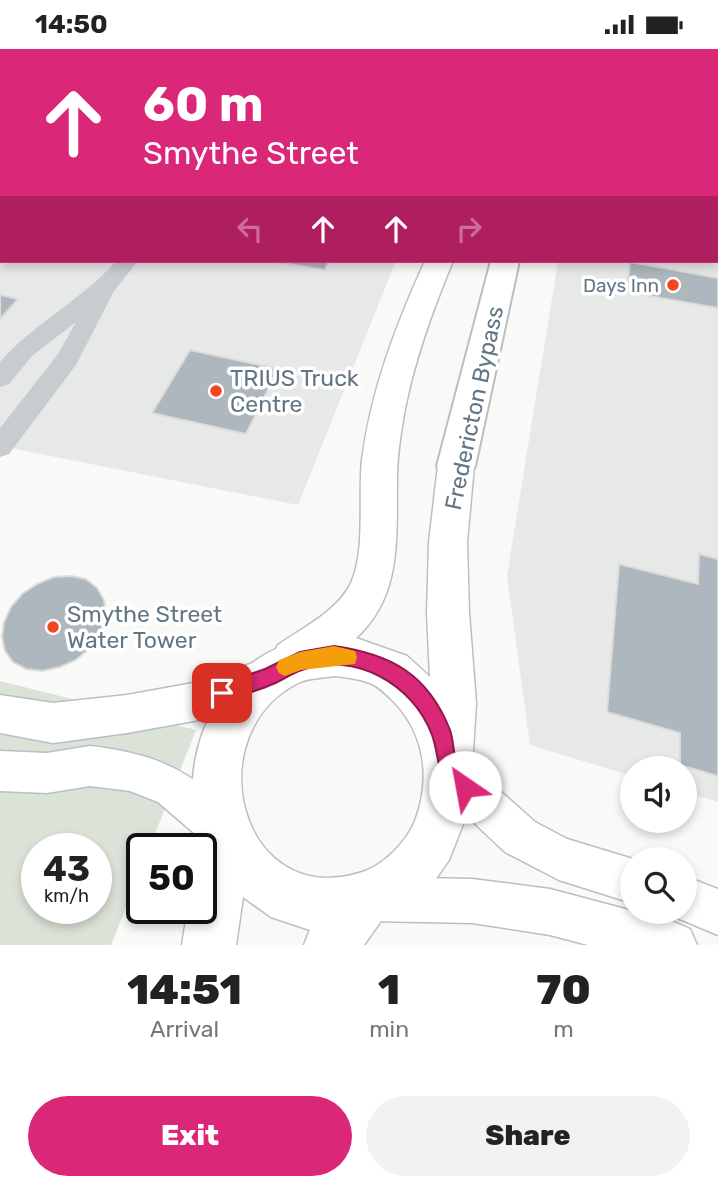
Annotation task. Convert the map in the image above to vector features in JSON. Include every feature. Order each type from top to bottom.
[{"type":"highway","points":[[276,672],[300,661],[334,655],[368,660],[398,675],[424,701],[442,733],[449,769],[445,812],[429,850],[401,882],[367,900],[322,907],[282,896],[249,871],[225,834],[216,800],[217,763],[227,729],[245,699],[276,672],[353,613],[367,593],[375,561],[380,463],[387,410],[399,359],[438,263]]},
{"type":"highway","name":"Fredericton Bypass","points":[[449,769],[454,703],[447,613],[447,542],[457,466],[505,263]]},
{"type":"highway","points":[[209,945],[225,834]]},
{"type":"highway","points":[[331,945],[367,900]]},
{"type":"main road","points":[[0,715],[53,723],[127,714],[199,701],[276,672]]},
{"type":"main road","points":[[0,771],[47,773],[90,766],[131,771],[172,787],[225,834]]},
{"type":"main road","points":[[449,769],[520,837],[559,858],[620,877]]},
{"type":"main road","points":[[367,900],[472,901],[550,912],[674,945]]},
{"type":"main road","points":[[697,903],[718,912]]},
{"type":"street","points":[[0,378],[24,349],[104,288],[125,263]]},
{"type":"street","points":[[0,447],[68,359],[104,288]]},
{"type":"shaded area","points":[[0,263],[395,263],[298,505],[0,446]]},
{"type":"shaded area","points":[[558,263],[718,263],[718,802],[697,796],[697,756],[620,756],[620,772],[530,745],[507,576]]},
{"type":"shaded area","points":[[0,681],[196,730],[155,833],[126,833],[126,908],[111,945],[0,945]]},
{"type":"building","points":[[283,263],[328,263],[325,270]]},
{"type":"building","name":"Days Inn","points":[[630,263],[636,263],[718,278],[718,308],[627,292]]},
{"type":"building","points":[[0,295],[18,299],[0,319]]},
{"type":"building","name":"TRIUS Truck Centre","points":[[190,350],[278,369],[246,434],[152,413]]},
{"type":"building","points":[[699,554],[718,559],[718,776],[697,770],[697,756],[680,756],[680,733],[607,712],[619,564],[698,584]]},
{"type":"building","name":"Smythe Street Water Tower","points":[[54,577],[86,579],[97,588],[104,600],[106,615],[101,632],[91,647],[76,660],[42,671],[26,669],[13,662],[5,651],[2,637],[4,622],[11,607],[22,594],[37,584]]},
{"type":"slow traffic","points":[[285,667],[300,661],[334,655],[348,657]]},
{"type":"place","name":"Days Inn","points":[[673,285]]},
{"type":"place","name":"TRIUS Truck Centre","points":[[216,391]]},
{"type":"place","name":"Smythe Street Water Tower","points":[[53,627]]},
{"type":"route","points":[[222,693],[269,677],[300,661],[334,655],[368,660],[398,675],[424,701],[442,733],[449,772],[465,787]]}]
